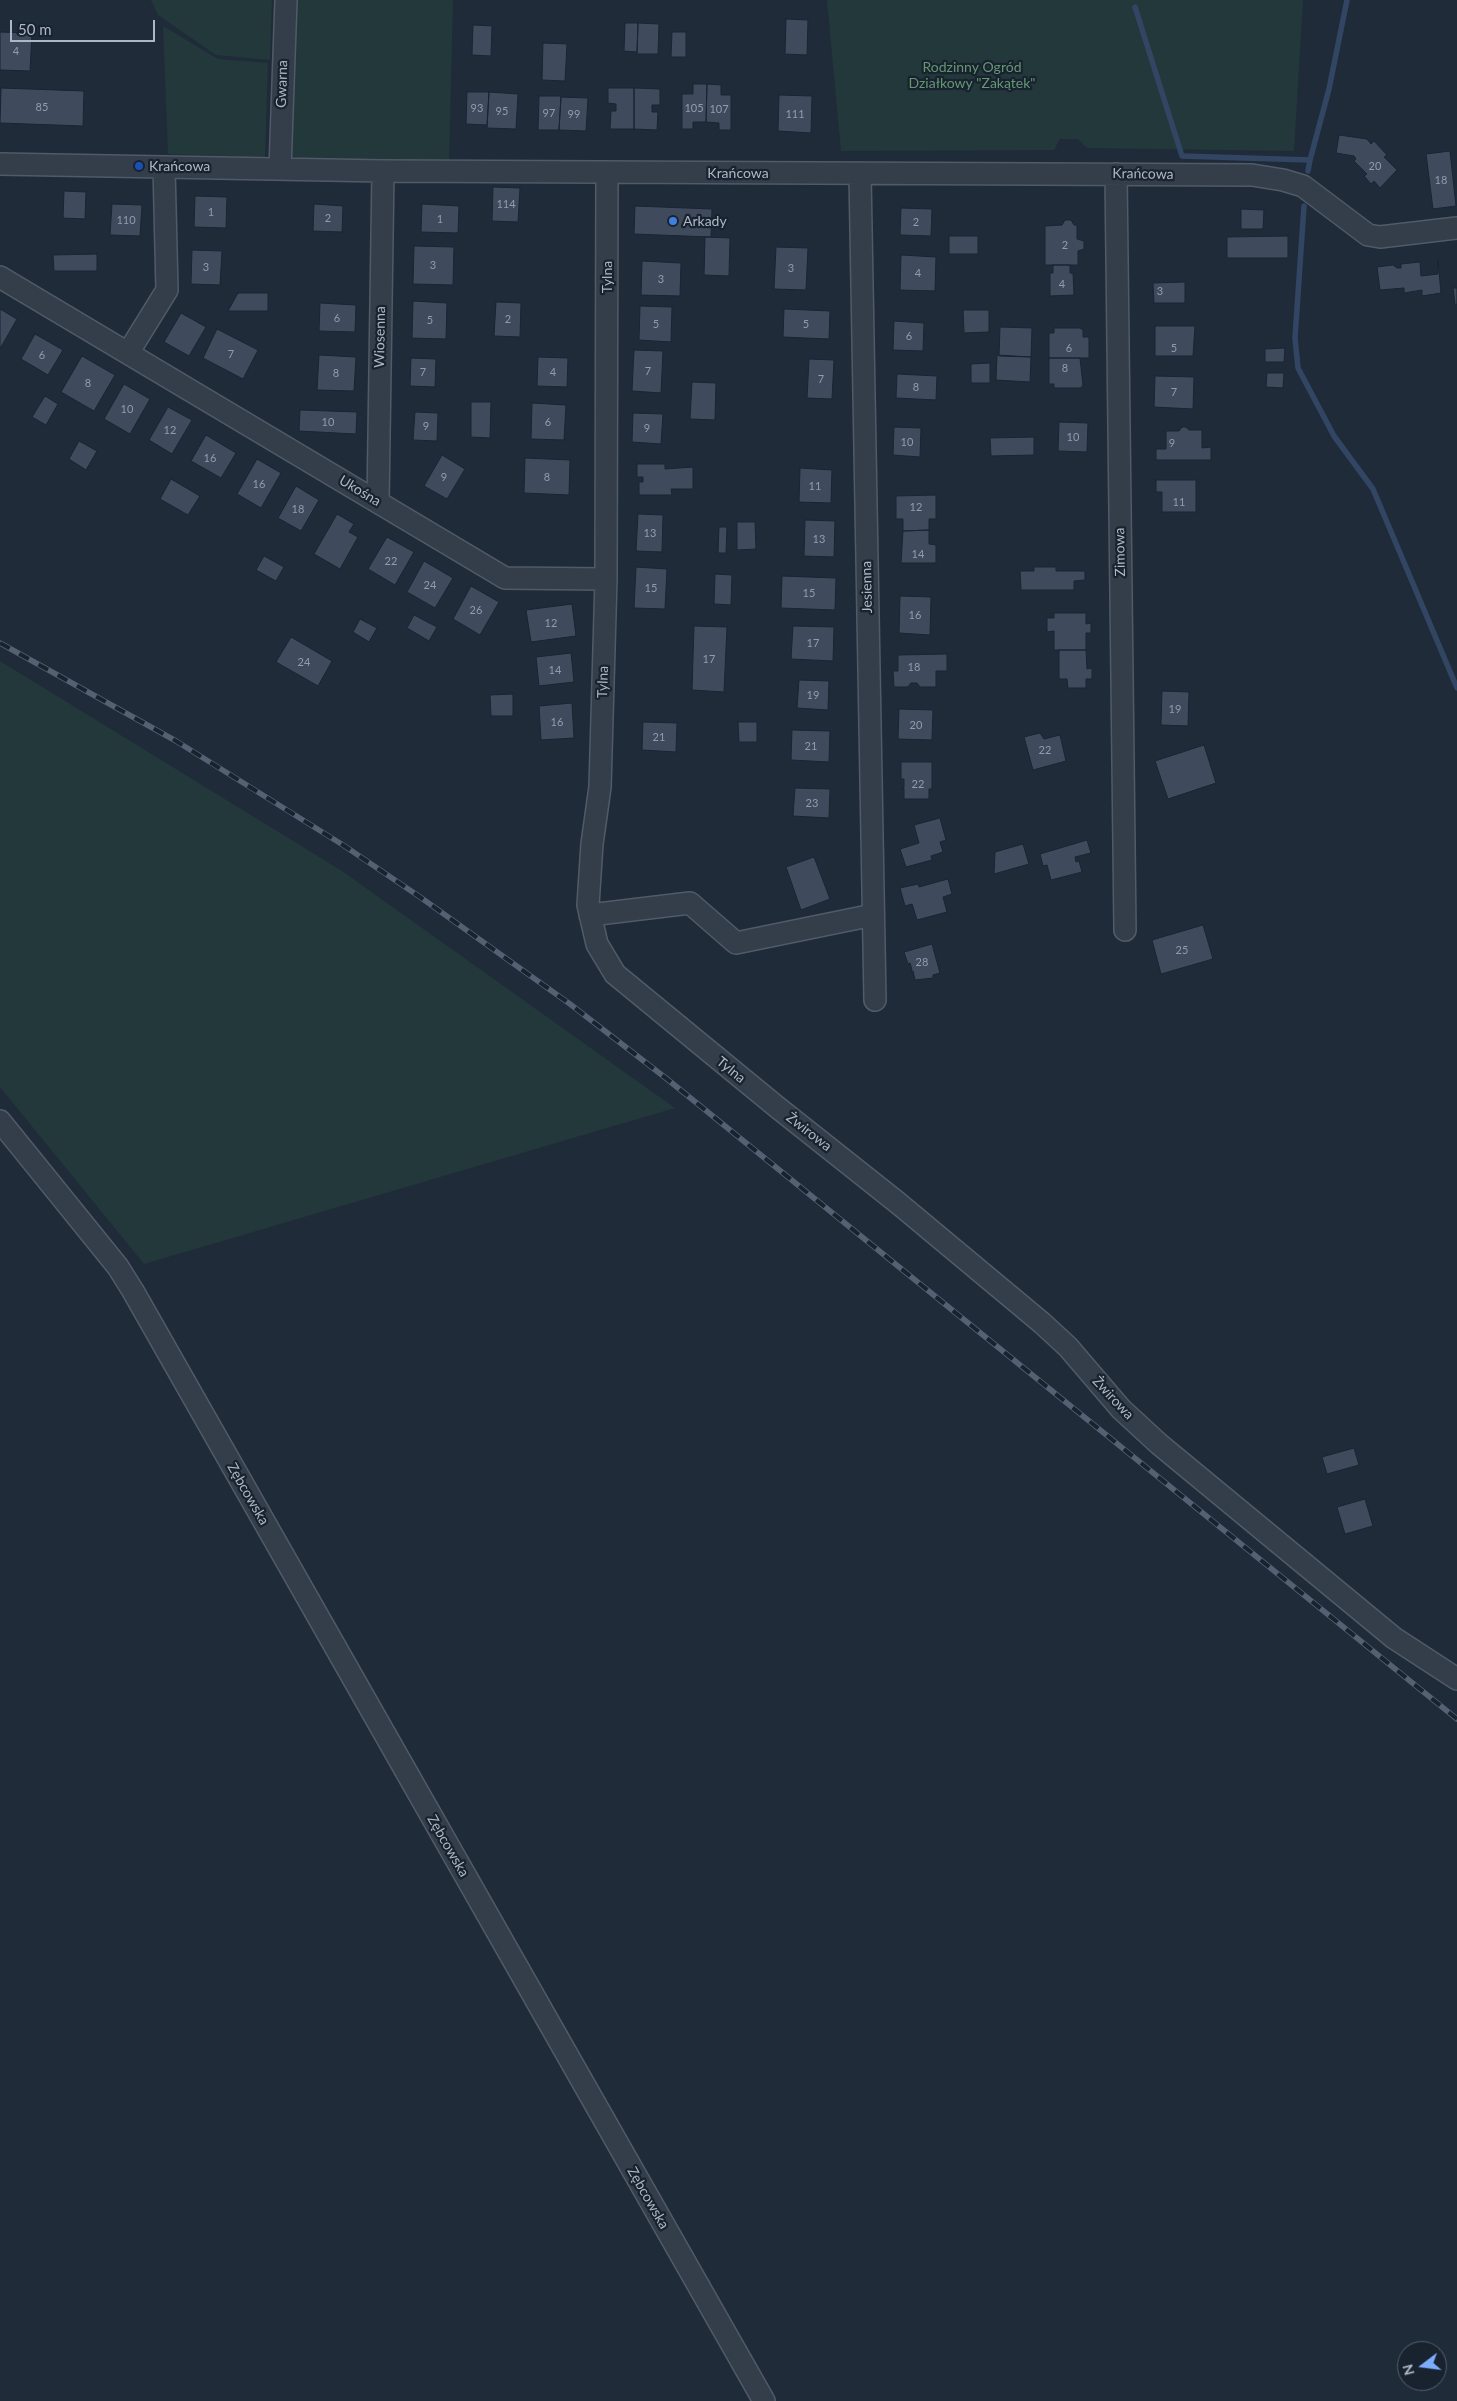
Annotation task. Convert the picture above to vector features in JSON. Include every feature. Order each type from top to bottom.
[{"type":"street","name":"Gwarna","points":[[280,169],[286,0]]},
{"type":"street","name":"Krańcowa","points":[[0,164],[383,171],[1252,175],[1283,180],[1302,186],[1368,235],[1380,237],[1457,228]]},
{"type":"street","points":[[128,353],[167,290],[164,167]]},
{"type":"street","name":"Wiosenna","points":[[378,502],[383,171]]},
{"type":"street","name":"Tylna","points":[[607,172],[606,579],[600,786],[592,844],[588,905],[596,944],[615,974],[778,1107]]},
{"type":"street","name":"Jesienna","points":[[860,174],[875,1000]]},
{"type":"street","name":"Zimowa","points":[[1116,174],[1125,930]]},
{"type":"street","name":"Ukośna","points":[[0,277],[505,578],[606,579]]},
{"type":"street","points":[[590,915],[690,902],[736,943],[873,915]]},
{"type":"street","name":"Żwirowa","points":[[778,1107],[898,1203],[1042,1323],[1068,1347],[1121,1409],[1159,1444],[1394,1638],[1457,1679]]},
{"type":"street","name":"Zębcowska","points":[[0,1121],[118,1267],[133,1291],[764,2401]]},
{"type":"green space","points":[[151,0],[272,0],[270,60],[216,55],[158,15]]},
{"type":"green space","points":[[289,0],[453,0],[449,163],[283,157]]},
{"type":"green space","name":"Rodzinny Ogród Działkowy \"Zakątek\"","points":[[827,0],[1303,0],[1294,151],[1087,148],[1078,139],[1060,139],[1054,150],[841,151]]},
{"type":"green space","points":[[163,26],[218,59],[268,63],[265,158],[168,154]]},
{"type":"green space","points":[[0,661],[342,871],[675,1108],[144,1264],[0,1087]]},
{"type":"building","points":[[786,19],[808,20],[807,55],[785,54]]},
{"type":"building","points":[[625,23],[638,23],[637,52],[624,51]]},
{"type":"building","points":[[638,23],[659,24],[658,54],[637,54]]},
{"type":"building","points":[[473,25],[492,26],[491,56],[472,55]]},
{"type":"building","points":[[0,32],[32,33],[30,71],[0,70]]},
{"type":"building","points":[[672,32],[686,32],[686,57],[671,57]]},
{"type":"building","points":[[543,43],[567,44],[565,81],[542,80]]},
{"type":"building","points":[[693,84],[707,84],[706,122],[693,122],[693,129],[682,129],[682,94],[693,94]]},
{"type":"building","points":[[707,84],[721,85],[721,95],[731,95],[731,130],[719,130],[719,123],[706,122]]},
{"type":"building","points":[[1,88],[84,91],[83,126],[0,123]]},
{"type":"building","points":[[608,88],[634,88],[634,129],[610,129],[611,111],[616,111],[616,104],[608,103]]},
{"type":"building","points":[[634,88],[660,89],[660,105],[652,105],[652,112],[658,112],[657,130],[634,129]]},
{"type":"building","points":[[467,92],[489,92],[487,125],[466,124]]},
{"type":"building","points":[[489,92],[518,94],[516,129],[487,128]]},
{"type":"building","points":[[779,95],[812,96],[811,133],[778,131]]},
{"type":"building","points":[[539,96],[561,96],[559,130],[538,130]]},
{"type":"building","points":[[561,97],[588,98],[586,131],[559,130]]},
{"type":"building","points":[[1339,135],[1367,139],[1371,144],[1374,141],[1387,155],[1384,157],[1397,170],[1380,188],[1374,181],[1371,184],[1364,176],[1367,174],[1354,161],[1356,159],[1354,156],[1336,153]]},
{"type":"building","points":[[1450,151],[1456,206],[1433,209],[1426,154]]},
{"type":"building","points":[[493,187],[520,188],[518,222],[492,221]]},
{"type":"building","points":[[64,191],[86,192],[85,219],[63,218]]},
{"type":"building","points":[[195,196],[227,197],[226,228],[194,227]]},
{"type":"building","points":[[112,204],[142,205],[140,236],[110,235]]},
{"type":"building","points":[[314,204],[343,206],[342,232],[313,231]]},
{"type":"building","points":[[422,204],[459,206],[458,233],[421,232]]},
{"type":"building","name":"Arkady","points":[[635,206],[712,209],[711,237],[634,234]]},
{"type":"building","points":[[901,208],[932,209],[931,236],[900,235]]},
{"type":"building","points":[[1241,209],[1264,210],[1263,229],[1241,229]]},
{"type":"building","points":[[1065,220],[1071,220],[1074,225],[1077,225],[1077,239],[1084,241],[1084,249],[1078,251],[1078,265],[1045,265],[1045,226],[1062,225]]},
{"type":"building","points":[[949,236],[978,236],[978,254],[949,254]]},
{"type":"building","points":[[1288,236],[1288,258],[1227,258],[1227,237]]},
{"type":"building","points":[[705,237],[730,238],[729,276],[704,275]]},
{"type":"building","points":[[414,246],[454,247],[453,285],[413,284]]},
{"type":"building","points":[[776,247],[808,248],[806,290],[774,289]]},
{"type":"building","points":[[192,250],[222,251],[220,285],[191,284]]},
{"type":"building","points":[[97,254],[97,271],[54,271],[53,255]]},
{"type":"building","points":[[901,255],[936,257],[935,291],[900,290]]},
{"type":"building","points":[[1438,260],[1441,293],[1422,296],[1422,290],[1404,293],[1404,288],[1380,290],[1377,267],[1393,265],[1401,268],[1401,264],[1420,262],[1421,276],[1438,274]]},
{"type":"building","points":[[642,261],[681,263],[680,296],[641,295]]},
{"type":"building","points":[[1053,265],[1070,265],[1070,273],[1073,273],[1074,295],[1050,296],[1050,273],[1053,273]]},
{"type":"building","points":[[1185,282],[1185,303],[1154,303],[1153,283]]},
{"type":"building","points":[[1453,288],[1457,288],[1457,304],[1455,305]]},
{"type":"building","points":[[238,293],[268,293],[268,311],[228,311]]},
{"type":"building","points":[[413,301],[447,303],[446,339],[412,338]]},
{"type":"building","points":[[496,302],[521,303],[520,337],[494,336]]},
{"type":"building","points":[[320,303],[356,305],[355,332],[319,331]]},
{"type":"building","points":[[640,306],[672,307],[671,342],[639,340]]},
{"type":"building","points":[[0,309],[17,319],[0,349]]},
{"type":"building","points":[[784,309],[830,311],[829,339],[783,337]]},
{"type":"building","points":[[963,310],[989,310],[989,332],[964,333]]},
{"type":"building","points":[[181,313],[206,327],[189,356],[164,342]]},
{"type":"building","points":[[894,321],[924,323],[923,351],[893,350]]},
{"type":"building","points":[[1155,326],[1195,326],[1193,356],[1155,356]]},
{"type":"building","points":[[1000,327],[1032,328],[1031,357],[999,356]]},
{"type":"building","points":[[1054,328],[1080,328],[1083,330],[1083,337],[1089,337],[1089,358],[1049,358],[1049,333],[1054,333]]},
{"type":"building","points":[[217,329],[258,350],[243,379],[203,358]]},
{"type":"building","points":[[35,334],[63,350],[48,375],[21,359]]},
{"type":"building","points":[[1285,348],[1284,362],[1265,362],[1265,349]]},
{"type":"building","points":[[634,350],[663,351],[661,393],[632,391]]},
{"type":"building","points":[[319,355],[356,357],[354,391],[317,390]]},
{"type":"building","points":[[997,355],[1031,357],[1030,382],[996,380]]},
{"type":"building","points":[[82,356],[115,375],[94,411],[61,392]]},
{"type":"building","points":[[538,357],[568,358],[567,387],[537,386]]},
{"type":"building","points":[[411,358],[436,359],[435,387],[410,386]]},
{"type":"building","points":[[1049,358],[1080,358],[1083,385],[1081,388],[1054,388],[1054,384],[1049,384]]},
{"type":"building","points":[[809,359],[834,360],[832,399],[807,398]]},
{"type":"building","points":[[990,363],[990,383],[971,383],[971,364]]},
{"type":"building","points":[[1267,373],[1284,373],[1283,388],[1266,387]]},
{"type":"building","points":[[897,374],[937,376],[936,400],[896,398]]},
{"type":"building","points":[[1155,376],[1194,377],[1193,409],[1154,407]]},
{"type":"building","points":[[692,382],[716,383],[715,420],[690,419]]},
{"type":"building","points":[[124,384],[150,399],[130,434],[104,419]]},
{"type":"building","points":[[45,396],[58,404],[46,425],[32,417]]},
{"type":"building","points":[[471,402],[491,402],[490,438],[471,437]]},
{"type":"building","points":[[532,403],[566,405],[564,440],[531,439]]},
{"type":"building","points":[[168,407],[192,420],[172,454],[149,440]]},
{"type":"building","points":[[300,410],[357,412],[356,434],[299,431]]},
{"type":"building","points":[[415,412],[438,413],[437,441],[413,440]]},
{"type":"building","points":[[633,413],[663,414],[661,444],[632,442]]},
{"type":"building","points":[[1059,422],[1088,423],[1087,452],[1058,451]]},
{"type":"building","points":[[894,427],[921,428],[920,457],[893,455]]},
{"type":"building","points":[[1182,427],[1186,427],[1189,430],[1202,430],[1202,448],[1211,447],[1211,460],[1156,460],[1156,449],[1166,449],[1166,431],[1179,431]]},
{"type":"building","points":[[206,435],[236,453],[221,478],[191,461]]},
{"type":"building","points":[[1034,437],[1034,455],[991,456],[990,438]]},
{"type":"building","points":[[79,441],[97,451],[86,470],[69,459]]},
{"type":"building","points":[[442,455],[465,469],[447,499],[424,486]]},
{"type":"building","points":[[525,458],[570,460],[569,495],[524,493]]},
{"type":"building","points":[[257,459],[281,473],[261,508],[237,494]]},
{"type":"building","points":[[637,464],[665,464],[665,469],[693,467],[693,489],[671,489],[672,495],[639,495],[639,482],[643,482],[643,477],[637,477]]},
{"type":"building","points":[[800,468],[832,470],[831,503],[799,502]]},
{"type":"building","points":[[171,479],[200,496],[188,515],[160,499]]},
{"type":"building","points":[[1156,480],[1196,480],[1196,512],[1162,512],[1162,492],[1156,492]]},
{"type":"building","points":[[296,486],[319,500],[301,531],[278,518]]},
{"type":"building","points":[[936,495],[936,519],[929,519],[929,530],[903,531],[903,519],[896,519],[896,496]]},
{"type":"building","points":[[337,514],[354,524],[349,532],[358,537],[340,569],[314,554]]},
{"type":"building","points":[[638,514],[663,515],[662,552],[636,551]]},
{"type":"building","points":[[805,520],[835,521],[834,557],[804,556]]},
{"type":"building","points":[[737,522],[755,522],[756,549],[737,550]]},
{"type":"building","points":[[719,527],[727,527],[726,553],[718,553]]},
{"type":"building","points":[[929,530],[929,544],[936,545],[936,563],[901,563],[903,531]]},
{"type":"building","points":[[387,537],[414,552],[395,585],[368,569]]},
{"type":"building","points":[[264,556],[284,567],[276,581],[256,570]]},
{"type":"building","points":[[424,561],[453,578],[435,608],[407,592]]},
{"type":"building","points":[[636,567],[667,569],[665,609],[634,608]]},
{"type":"building","points":[[1034,567],[1056,567],[1056,571],[1085,571],[1085,580],[1074,581],[1074,590],[1021,590],[1020,571],[1034,571]]},
{"type":"building","points":[[715,574],[732,575],[731,605],[714,604]]},
{"type":"building","points":[[782,576],[836,578],[835,610],[781,608]]},
{"type":"building","points":[[471,586],[499,602],[480,635],[453,619]]},
{"type":"building","points":[[900,596],[931,597],[930,635],[899,633]]},
{"type":"building","points":[[572,604],[576,636],[531,642],[526,610]]},
{"type":"building","points":[[1054,613],[1086,613],[1086,624],[1091,623],[1091,633],[1086,633],[1086,650],[1054,650],[1054,631],[1047,632],[1047,618],[1054,618]]},
{"type":"building","points":[[414,615],[437,627],[429,641],[407,628]]},
{"type":"building","points":[[360,619],[377,628],[369,642],[353,632]]},
{"type":"building","points":[[694,626],[727,627],[724,692],[692,690]]},
{"type":"building","points":[[793,626],[834,627],[833,661],[791,659]]},
{"type":"building","points":[[291,637],[332,661],[318,686],[276,662]]},
{"type":"building","points":[[1059,650],[1086,650],[1087,669],[1092,668],[1092,679],[1086,679],[1086,688],[1068,688],[1067,679],[1059,679]]},
{"type":"building","points":[[571,653],[574,682],[539,686],[536,657]]},
{"type":"building","points":[[947,654],[947,671],[936,671],[936,687],[920,687],[917,683],[911,683],[908,687],[894,687],[893,671],[898,671],[898,655]]},
{"type":"building","points":[[799,680],[829,681],[828,710],[797,708]]},
{"type":"building","points":[[1162,691],[1189,692],[1188,726],[1161,725]]},
{"type":"building","points":[[513,694],[513,716],[491,716],[490,695]]},
{"type":"building","points":[[572,703],[574,738],[541,740],[539,706]]},
{"type":"building","points":[[899,709],[933,710],[932,740],[898,739]]},
{"type":"building","points":[[643,722],[677,723],[676,752],[642,750]]},
{"type":"building","points":[[738,722],[757,722],[757,742],[739,742]]},
{"type":"building","points":[[792,730],[830,731],[829,762],[791,760]]},
{"type":"building","points":[[1040,733],[1044,739],[1060,735],[1066,761],[1033,770],[1024,737]]},
{"type":"building","points":[[1204,745],[1216,783],[1168,799],[1155,761]]},
{"type":"building","points":[[901,762],[932,762],[932,789],[929,789],[929,799],[904,799],[904,789],[901,789],[904,788],[904,779],[901,779]]},
{"type":"building","points":[[795,788],[830,789],[829,818],[793,816]]},
{"type":"building","points":[[940,818],[946,840],[940,842],[943,852],[931,856],[932,860],[906,867],[900,849],[919,843],[914,825]]},
{"type":"building","points":[[1087,840],[1091,853],[1075,857],[1076,862],[1079,861],[1082,872],[1051,880],[1047,865],[1043,866],[1040,854]]},
{"type":"building","points":[[1023,844],[1029,864],[994,874],[995,852]]},
{"type":"building","points":[[814,857],[830,899],[801,910],[786,867]]},
{"type":"building","points":[[948,879],[952,894],[943,897],[947,912],[917,920],[912,904],[905,906],[900,888],[918,884],[919,887]]},
{"type":"building","points":[[1203,925],[1213,959],[1161,974],[1152,940]]},
{"type":"building","points":[[932,944],[940,973],[933,975],[933,978],[915,980],[913,971],[910,972],[912,970],[910,963],[908,964],[904,952]]},
{"type":"building","points":[[1354,1448],[1359,1465],[1327,1474],[1322,1457]]},
{"type":"building","points":[[1365,1499],[1373,1526],[1345,1534],[1337,1507]]},
{"type":"waterway","points":[[1310,160],[1329,89],[1347,0]]},
{"type":"waterway","points":[[1135,7],[1182,156],[1310,160],[1308,171]]},
{"type":"waterway","points":[[1304,206],[1295,338],[1298,368],[1334,436],[1373,489],[1457,688]]},
{"type":"railway","points":[[0,643],[176,741],[343,845],[420,897],[570,1004],[667,1079],[1457,1719]]},
{"type":"place","name":"Krańcowa","points":[[139,166]]},
{"type":"place","name":"Arkady","points":[[673,221]]}]
